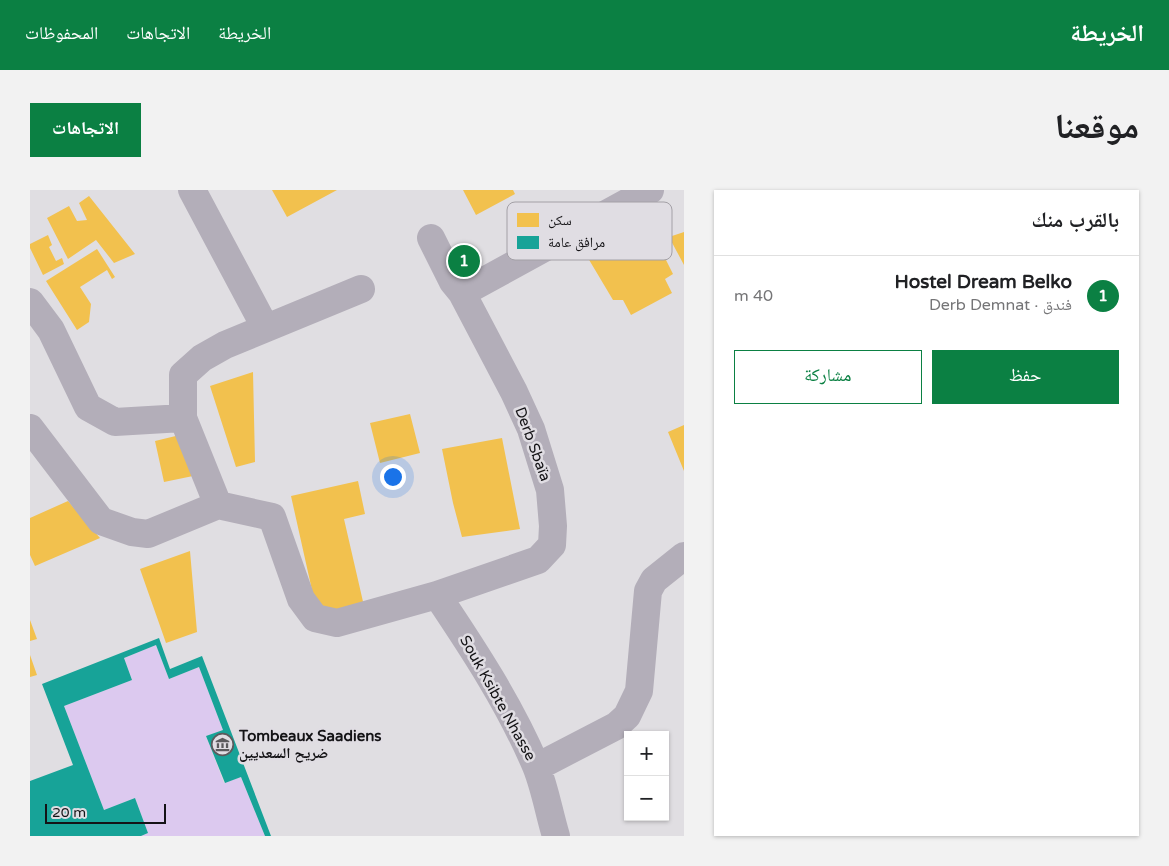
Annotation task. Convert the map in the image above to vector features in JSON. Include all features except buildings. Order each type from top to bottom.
[{"type":"street","points":[[192,190],[265,328]]},
{"type":"street","points":[[628,202],[650,190]]},
{"type":"street","name":"Derb Sbaïa","points":[[218,505],[272,516],[301,599],[315,618],[337,623],[437,595],[538,560],[552,545],[553,526],[550,490],[531,429],[514,392],[462,293],[453,282],[431,238]]},
{"type":"street","points":[[462,293],[522,260]]},
{"type":"street","points":[[30,428],[101,521],[132,532],[148,534],[218,505],[183,418],[183,375],[202,358],[225,345],[361,289]]},
{"type":"street","points":[[30,302],[51,330],[88,407],[115,422],[183,418]]},
{"type":"street","points":[[537,768],[616,726],[627,716],[639,691],[648,590],[654,580],[684,556]]},
{"type":"street","name":"Souk Ksibte Nhasse","points":[[437,595],[477,654],[506,705],[537,768],[556,836]]},
{"type":"shaded area","points":[[156,645],[169,679],[199,667],[223,730],[206,736],[224,783],[241,777],[265,836],[141,836],[148,833],[135,798],[104,810],[64,706],[132,680],[124,658]]},
{"type":"place","name":"Hostel Dream Belko","points":[[464,261]]},
{"type":"place","name":"Tombeaux Saadiens ضريح السعديين","points":[[223,745]]}]
